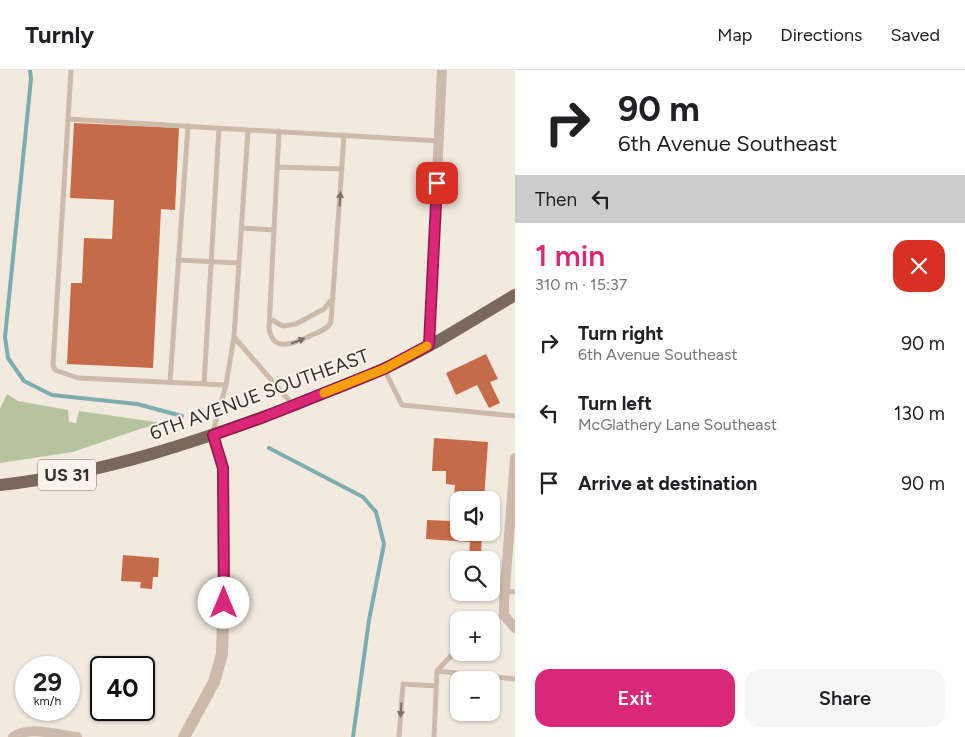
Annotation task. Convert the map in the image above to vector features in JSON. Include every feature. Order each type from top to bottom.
[{"type":"main road","name":"6TH AVENUE SOUTHEAST","points":[[0,485],[79,472],[131,460],[213,435],[384,369],[515,295]]},
{"type":"street","points":[[429,345],[442,70]]},
{"type":"street","points":[[184,737],[214,682],[223,648],[223,468],[213,435]]},
{"type":"street","points":[[515,458],[510,592],[504,615],[515,628]]},
{"type":"street","points":[[13,737],[27,732],[40,732],[76,737]]},
{"type":"lane","points":[[71,70],[53,365],[58,372],[78,378],[226,384]]},
{"type":"lane","points":[[68,119],[439,141]]},
{"type":"lane","points":[[170,382],[188,126]]},
{"type":"lane","points":[[204,384],[219,128]]},
{"type":"lane","points":[[213,435],[226,384],[234,337],[248,130]]},
{"type":"lane","points":[[279,131],[270,337],[273,341],[286,345],[295,344],[330,325],[334,296],[344,135]]},
{"type":"lane","points":[[277,167],[342,169]]},
{"type":"lane","points":[[242,228],[274,230]]},
{"type":"lane","points":[[178,260],[239,263]]},
{"type":"lane","points":[[270,320],[283,326],[296,324],[324,309],[334,296]]},
{"type":"lane","points":[[234,337],[293,405]]},
{"type":"lane","points":[[384,369],[402,405],[515,416]]},
{"type":"lane","points":[[500,617],[504,615]]},
{"type":"lane","points":[[434,737],[437,671],[450,657]]},
{"type":"lane","points":[[437,671],[515,679]]},
{"type":"lane","points":[[400,737],[403,684],[436,686]]},
{"type":"green space","points":[[7,394],[18,401],[68,410],[69,422],[76,423],[79,411],[163,423],[73,452],[0,463],[0,409]]},
{"type":"building","points":[[74,123],[179,128],[175,210],[161,209],[153,368],[67,364],[71,283],[82,283],[84,238],[112,239],[114,200],[70,198]]},
{"type":"building","points":[[486,354],[498,379],[490,382],[500,403],[489,408],[477,385],[456,395],[446,373]]},
{"type":"building","points":[[434,438],[488,442],[485,491],[454,491],[455,485],[446,484],[446,471],[432,471]]},
{"type":"building","points":[[427,520],[450,521],[450,541],[426,539]]},
{"type":"building","points":[[455,541],[482,541],[481,551],[469,551],[470,542]]},
{"type":"building","points":[[123,555],[159,558],[158,577],[153,577],[152,589],[140,588],[141,582],[121,581]]},
{"type":"waterway","points":[[30,70],[31,79],[5,337],[8,358],[24,381],[52,395],[137,404],[182,416]]},
{"type":"waterway","points":[[269,448],[363,497],[376,512],[384,544],[369,620],[353,737]]},
{"type":"slow traffic","points":[[324,393],[384,369],[427,346]]},
{"type":"route","points":[[224,603],[223,468],[213,435],[264,417],[384,369],[429,345],[437,183]]}]
